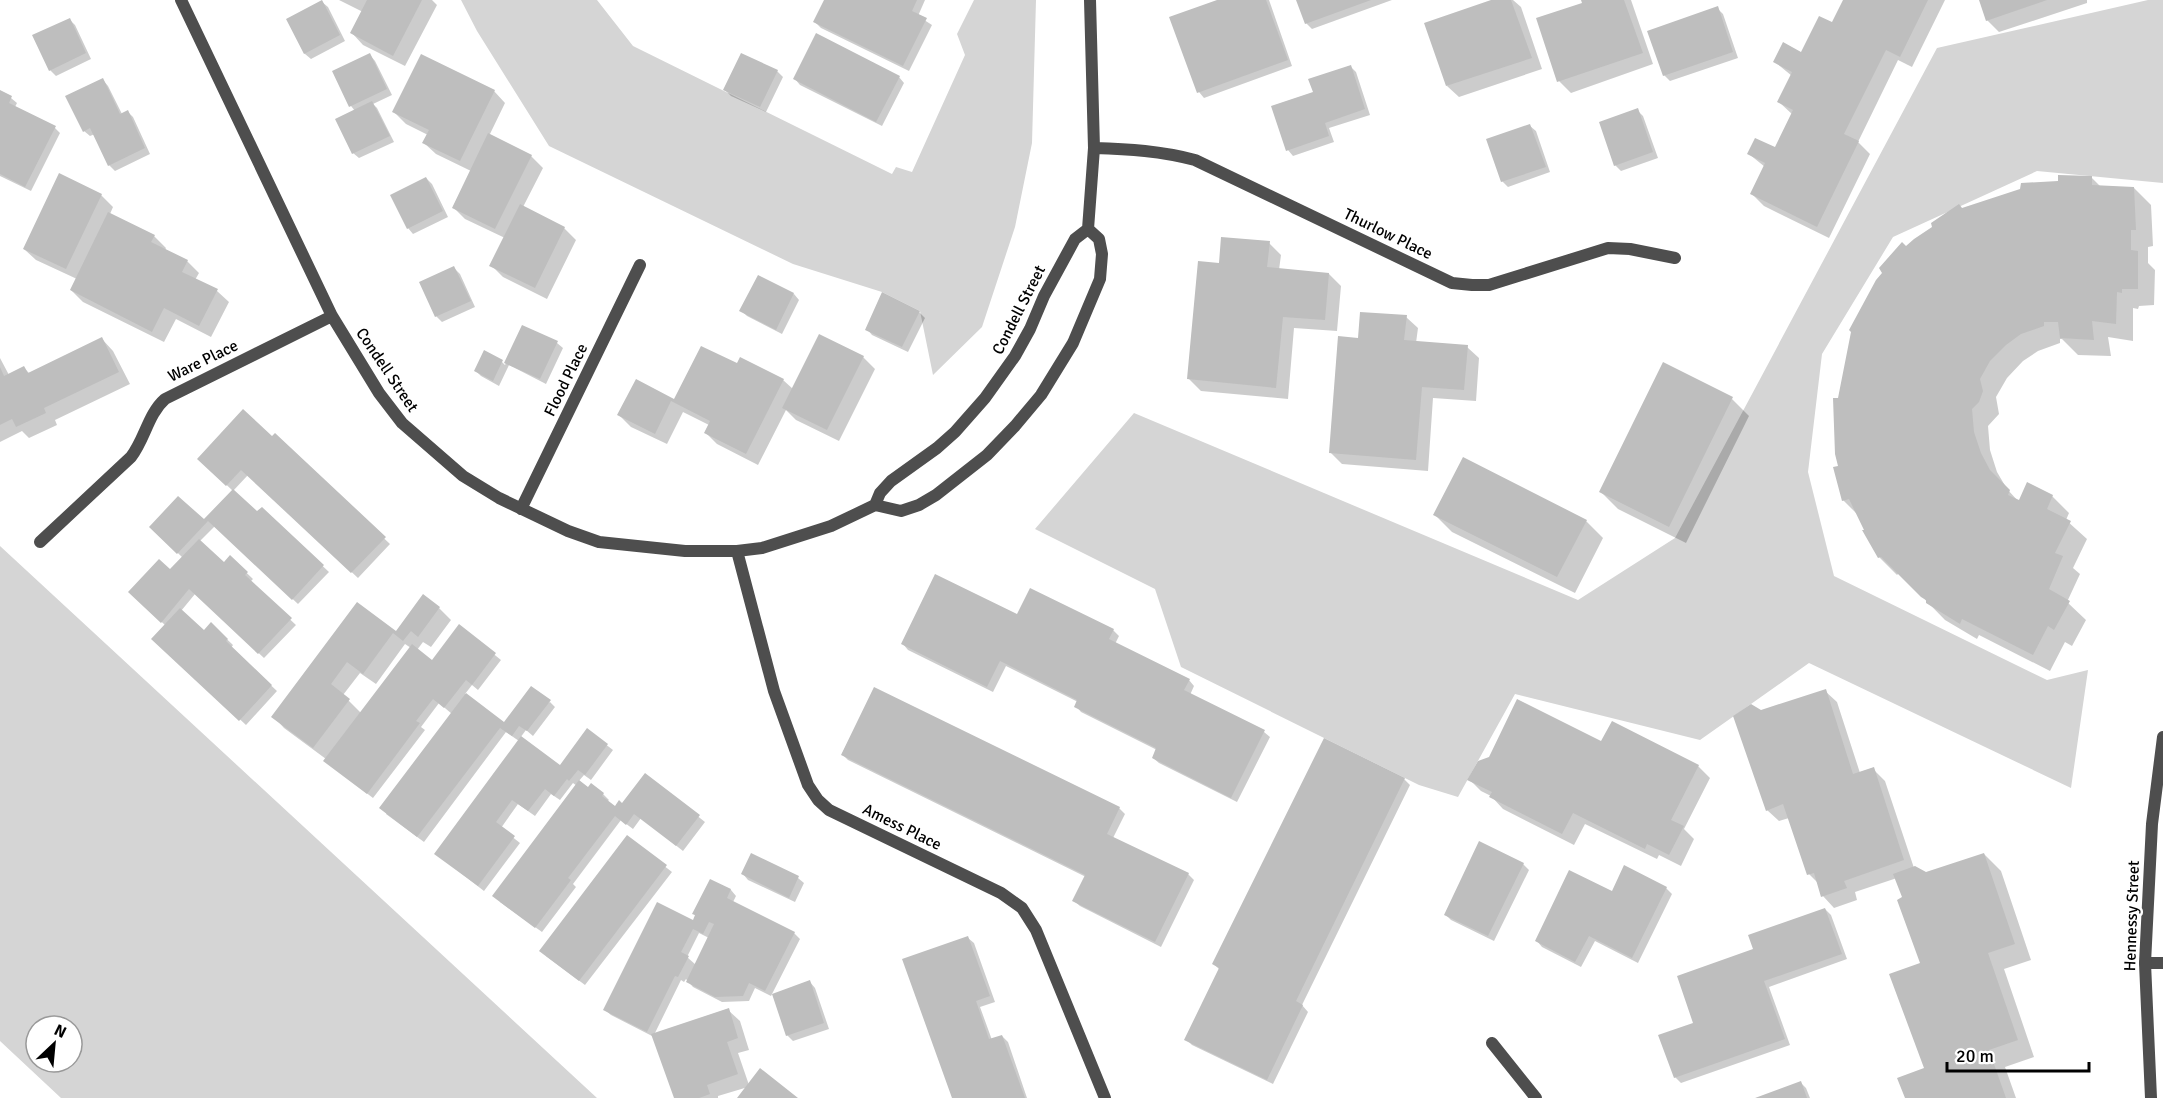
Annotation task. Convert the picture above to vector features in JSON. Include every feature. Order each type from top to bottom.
[{"type":"street","name":"Condell Street","points":[[180,0],[332,316],[379,393],[402,423],[463,476],[521,509],[568,531],[599,542],[685,551],[737,551],[762,548],[831,526],[875,505],[880,493],[891,481],[937,448],[955,432],[985,398],[1015,356],[1075,239],[1088,229]]},
{"type":"street","points":[[875,505],[901,511],[919,505],[960,478],[987,455],[1041,395],[1073,343],[1100,279],[1099,239],[1088,229],[1094,148],[1090,0]]},
{"type":"street","name":"Thurlow Place","points":[[1094,148],[1141,149],[1195,160],[1452,283],[1489,285],[1618,247],[1675,258]]},
{"type":"street","name":"Flood Place","points":[[521,509],[640,265]]},
{"type":"street","name":"Ware Place","points":[[40,542],[131,457],[157,408],[165,399],[332,316]]},
{"type":"street","name":"Amess Place","points":[[737,551],[774,691],[811,792],[829,810],[1001,893],[1022,908],[1036,930],[1105,1098]]},
{"type":"street","name":"Hennessy Street","points":[[2151,1098],[2145,963],[2152,824],[2163,737]]},
{"type":"street","points":[[2145,963],[2163,963]]},
{"type":"street","points":[[1492,1043],[1536,1098]]},
{"type":"shaded area","points":[[461,0],[597,0],[633,46],[892,174],[896,167],[912,172],[965,55],[957,34],[974,0],[1036,0],[1032,143],[1015,227],[982,327],[933,375],[920,311],[882,292],[793,264],[549,146],[477,31]]},
{"type":"shaded area","points":[[2148,0],[2163,0],[2163,183],[2037,171],[1893,237],[1822,354],[1808,472],[1834,576],[2047,680],[2088,670],[2071,788],[1809,663],[1700,740],[1515,694],[1458,797],[1419,785],[1181,667],[1155,589],[1035,529],[1134,413],[1578,600],[1675,538],[1937,48]]},
{"type":"shaded area","points":[[0,546],[597,1098],[61,1098],[35,1074],[84,1074],[84,1014],[24,1014],[24,1063],[0,1041]]},
{"type":"building","points":[[322,0],[340,35],[304,54],[286,19]]},
{"type":"building","points":[[367,0],[422,0],[393,56],[350,33]]},
{"type":"building","points":[[824,0],[917,0],[912,11],[927,18],[903,66],[813,22]]},
{"type":"building","points":[[1217,0],[1266,0],[1288,60],[1197,93],[1169,17]]},
{"type":"building","points":[[1296,0],[1371,0],[1305,24]]},
{"type":"building","points":[[1491,0],[1511,0],[1532,58],[1446,86],[1424,23]]},
{"type":"building","points":[[1581,0],[1624,0],[1643,53],[1557,82],[1536,18],[1582,3]]},
{"type":"building","points":[[1843,0],[1928,0],[1900,57],[1886,50],[1844,134],[1859,141],[1817,227],[1750,194],[1765,163],[1747,154],[1755,138],[1775,147],[1793,110],[1777,102],[1792,72],[1773,62],[1783,42],[1801,52],[1819,16],[1832,22]]},
{"type":"building","points":[[1979,0],[2047,0],[1986,21]]},
{"type":"building","points":[[1718,6],[1733,52],[1663,76],[1647,31]]},
{"type":"building","points":[[70,18],[86,53],[49,71],[32,35]]},
{"type":"building","points":[[816,33],[900,76],[876,122],[793,79]]},
{"type":"building","points":[[370,53],[387,89],[349,107],[332,71]]},
{"type":"building","points":[[741,53],[778,70],[760,107],[723,90]]},
{"type":"building","points":[[421,54],[495,90],[460,161],[422,143],[429,130],[392,112]]},
{"type":"building","points":[[1351,65],[1365,109],[1325,123],[1329,136],[1286,151],[1271,106],[1313,92],[1308,79]]},
{"type":"building","points":[[103,78],[120,114],[128,110],[145,148],[108,166],[90,128],[83,132],[65,96]]},
{"type":"building","points":[[0,90],[12,96],[9,103],[56,126],[25,187],[0,174]]},
{"type":"building","points":[[372,101],[390,136],[352,154],[335,119]]},
{"type":"building","points":[[1638,108],[1653,152],[1614,166],[1599,122]]},
{"type":"building","points":[[1530,124],[1546,167],[1501,182],[1486,139]]},
{"type":"building","points":[[488,133],[532,155],[495,229],[452,208]]},
{"type":"building","points":[[59,173],[102,194],[66,269],[23,249]]},
{"type":"building","points":[[2058,175],[2092,176],[2092,185],[2134,187],[2136,230],[2131,230],[2131,250],[2138,251],[2138,289],[2122,289],[2122,293],[2117,292],[2116,324],[2092,321],[2094,340],[2060,338],[2058,322],[2044,322],[2044,326],[2021,334],[2006,345],[1990,361],[1980,379],[1983,391],[1979,402],[1972,409],[1974,432],[1990,470],[2010,490],[2008,495],[2019,500],[2027,482],[2053,495],[2047,509],[2071,521],[2055,553],[2063,556],[2049,589],[2070,601],[2054,630],[2048,626],[2033,655],[1962,619],[1960,624],[1926,603],[1926,600],[1881,557],[1878,558],[1862,530],[1864,530],[1849,499],[1842,501],[1833,467],[1838,466],[1835,454],[1833,398],[1838,398],[1851,332],[1849,330],[1882,273],[1879,268],[1902,242],[1906,246],[1932,227],[1931,223],[1959,204],[1962,208],[2020,189],[2021,183],[2058,181]]},
{"type":"building","points":[[426,177],[443,211],[407,229],[390,195]]},
{"type":"building","points":[[520,204],[565,227],[535,288],[489,266]]},
{"type":"building","points":[[108,212],[155,235],[151,242],[188,260],[182,272],[218,289],[199,326],[164,308],[152,332],[70,290]]},
{"type":"building","points":[[1221,237],[1270,241],[1267,267],[1329,273],[1325,320],[1283,317],[1276,388],[1187,379],[1198,261],[1219,263]]},
{"type":"building","points":[[454,266],[471,301],[435,317],[419,282]]},
{"type":"building","points":[[758,275],[794,293],[776,330],[739,311]]},
{"type":"building","points":[[882,292],[920,311],[902,347],[865,330]]},
{"type":"building","points":[[1360,312],[1407,315],[1404,340],[1468,345],[1464,390],[1422,387],[1416,460],[1329,453],[1338,336],[1358,338]]},
{"type":"building","points":[[522,325],[558,341],[540,379],[504,363]]},
{"type":"building","points":[[819,334],[864,356],[827,430],[782,408]]},
{"type":"building","points":[[102,337],[119,372],[44,408],[46,413],[16,427],[12,419],[0,425],[0,367],[4,376],[24,366],[28,373]]},
{"type":"building","points":[[701,346],[737,363],[740,357],[784,379],[746,454],[704,433],[710,421],[671,401],[655,434],[617,415],[636,379],[674,399]]},
{"type":"building","points":[[484,350],[503,360],[493,381],[474,371]]},
{"type":"building","points":[[1663,362],[1733,397],[1669,527],[1599,492]]},
{"type":"building","points":[[243,409],[272,436],[275,433],[386,537],[351,573],[241,470],[226,486],[197,459]]},
{"type":"building","points":[[1463,457],[1587,520],[1557,577],[1433,515]]},
{"type":"building","points":[[233,489],[257,511],[262,507],[324,565],[292,600],[208,521],[177,554],[149,527],[178,496],[204,519]]},
{"type":"building","points":[[199,539],[224,562],[230,555],[248,572],[245,575],[292,618],[258,654],[189,589],[161,623],[128,592],[159,559],[170,569]]},
{"type":"building","points":[[935,574],[1017,614],[1030,588],[1114,629],[1109,639],[1190,679],[1184,690],[1265,730],[1231,798],[1152,758],[1156,748],[1074,707],[1077,700],[1000,661],[987,687],[901,644]]},
{"type":"building","points":[[423,594],[440,607],[418,637],[411,631],[403,641],[393,633],[363,674],[347,662],[331,684],[350,699],[313,748],[271,717],[357,602],[396,631]]},
{"type":"building","points":[[180,608],[204,630],[211,622],[228,639],[226,641],[272,685],[239,721],[151,639]]},
{"type":"building","points":[[459,624],[496,653],[472,685],[466,680],[444,708],[433,699],[416,721],[420,723],[367,794],[323,761],[412,644],[432,660]]},
{"type":"building","points":[[531,686],[551,700],[527,731],[519,726],[512,736],[500,728],[417,837],[379,808],[466,693],[504,722]]},
{"type":"building","points":[[874,687],[1120,807],[1107,834],[1189,873],[1155,942],[1072,901],[1085,875],[841,755]]},
{"type":"building","points":[[1826,689],[1853,774],[1874,767],[1904,860],[1844,881],[1847,888],[1821,897],[1814,873],[1807,875],[1783,804],[1766,811],[1733,716],[1751,704],[1761,710]]},
{"type":"building","points":[[1517,699],[1601,741],[1612,721],[1699,765],[1671,820],[1684,826],[1669,855],[1647,844],[1645,849],[1573,813],[1562,834],[1489,797],[1492,792],[1467,780],[1478,761],[1489,757]]},
{"type":"building","points":[[587,728],[608,744],[585,775],[578,770],[569,781],[567,779],[554,796],[545,789],[528,811],[512,800],[496,822],[515,836],[478,886],[434,854],[521,736],[560,765]]},
{"type":"building","points":[[1324,738],[1405,778],[1296,1001],[1303,1005],[1267,1080],[1184,1040],[1219,968],[1212,964]]},
{"type":"building","points":[[645,773],[700,815],[676,846],[634,814],[626,825],[615,816],[568,878],[571,880],[535,928],[492,896],[579,780],[588,787],[591,783],[615,806],[619,800],[622,803]]},
{"type":"building","points":[[627,835],[667,865],[579,981],[539,951]]},
{"type":"building","points":[[1479,841],[1524,863],[1488,936],[1444,915]]},
{"type":"building","points":[[751,853],[799,876],[789,898],[741,874]]},
{"type":"building","points":[[1984,853],[2015,944],[1988,953],[2018,1040],[1989,1050],[2006,1098],[1905,1098],[1897,1078],[1924,1068],[1889,974],[1920,963],[1897,900],[1902,897],[1893,874],[1915,866],[1926,872]]},
{"type":"building","points":[[1624,865],[1667,887],[1632,958],[1589,936],[1575,962],[1535,941],[1569,870],[1612,891]]},
{"type":"building","points":[[710,879],[731,889],[727,898],[795,932],[765,991],[749,983],[743,996],[715,997],[686,982],[714,924],[709,922],[703,934],[693,929],[681,952],[689,956],[678,977],[675,976],[647,1032],[603,1010],[657,902],[693,920],[695,915],[692,914]]},
{"type":"building","points":[[1825,908],[1842,954],[1764,981],[1785,1039],[1674,1078],[1658,1035],[1693,1023],[1677,976],[1753,949],[1748,935]]},
{"type":"building","points":[[968,936],[990,996],[976,1001],[989,1039],[1002,1035],[1025,1098],[952,1098],[902,959]]},
{"type":"building","points":[[810,980],[824,1023],[786,1036],[772,994]]},
{"type":"building","points":[[729,1008],[738,1038],[727,1042],[738,1074],[707,1085],[710,1094],[699,1098],[674,1098],[651,1034]]},
{"type":"building","points":[[760,1068],[798,1098],[737,1098]]},
{"type":"building","points":[[1801,1081],[1807,1098],[1755,1098]]}]
